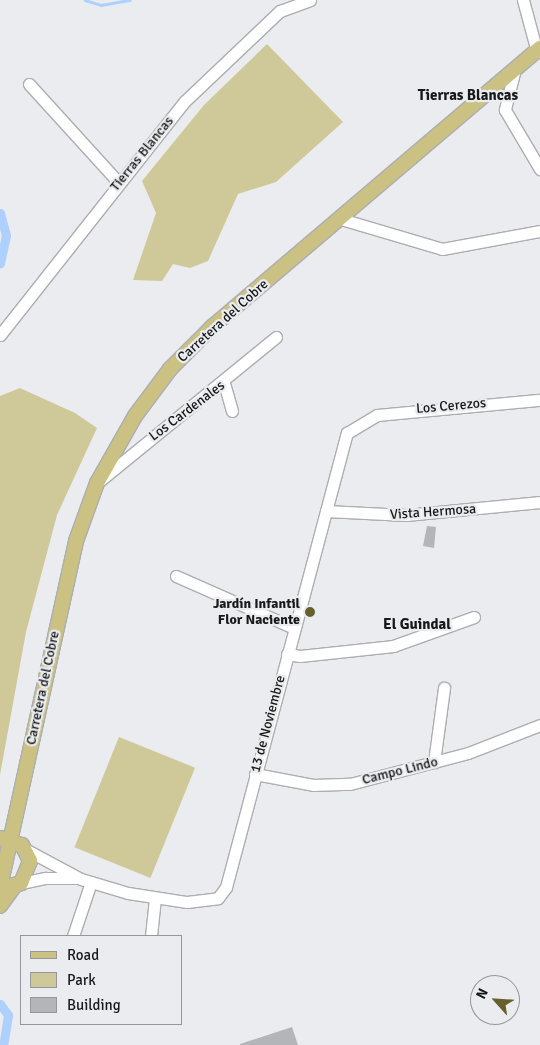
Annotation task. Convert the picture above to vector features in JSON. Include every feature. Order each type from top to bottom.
[{"type":"main road","name":"Carretera del Cobre","points":[[17,808],[72,556],[97,483],[134,416],[180,358],[514,73],[538,50]]},
{"type":"main road","points":[[9,886],[5,863],[12,841],[17,808]]},
{"type":"main road","points":[[0,906],[9,886],[30,867],[12,841],[17,808]]},
{"type":"street","name":"Tierras Blancas","points":[[2,327],[184,101],[280,11],[310,0]]},
{"type":"street","points":[[523,0],[538,50]]},
{"type":"street","points":[[514,73],[504,110],[540,169]]},
{"type":"street","points":[[29,84],[119,183]]},
{"type":"street","points":[[341,219],[442,249],[540,231]]},
{"type":"street","name":"Los Cardenales","points":[[97,483],[224,383],[276,337]]},
{"type":"street","points":[[224,383],[232,411]]},
{"type":"street","name":"Los Cerezos","points":[[363,420],[412,410],[540,400]]},
{"type":"street","name":"13 de Noviembre","points":[[9,886],[45,878],[86,881],[156,898],[207,902],[222,895],[345,437],[363,420]]},
{"type":"street","name":"Vista Hermosa","points":[[326,511],[406,515],[540,502]]},
{"type":"street","points":[[176,576],[294,628]]},
{"type":"street","points":[[287,654],[300,656],[394,646],[474,617]]},
{"type":"street","points":[[434,762],[444,688]]},
{"type":"street","name":"Campo Lindo","points":[[254,774],[330,786],[434,762],[540,725]]},
{"type":"street","name":"13 de Noviembre","points":[[12,841],[86,881]]},
{"type":"street","points":[[73,935],[86,881]]},
{"type":"street","points":[[151,935],[156,898]]},
{"type":"green space","points":[[267,44],[343,122],[276,182],[238,194],[208,261],[190,268],[173,264],[162,281],[133,280],[156,213],[142,181],[204,105]]},
{"type":"green space","points":[[20,388],[75,413],[97,428],[57,515],[26,632],[0,775],[0,396]]},
{"type":"green space","points":[[119,737],[195,768],[150,878],[74,847]]},
{"type":"building","points":[[427,526],[436,527],[434,548],[423,546]]},
{"type":"building","points":[[292,1027],[298,1045],[240,1045],[240,1044]]},
{"type":"waterway","points":[[85,0],[101,5],[130,0]]},
{"type":"waterway","points":[[0,213],[6,235],[0,263]]},
{"type":"waterway","points":[[0,1004],[8,1015],[3,1045]]},
{"type":"place","name":"Jardín Infantil Flor Naciente","points":[[310,612]]},
{"type":"district","name":"Tierras Blancas","points":[[468,96]]},
{"type":"district","name":"El Guindal","points":[[417,625]]}]
